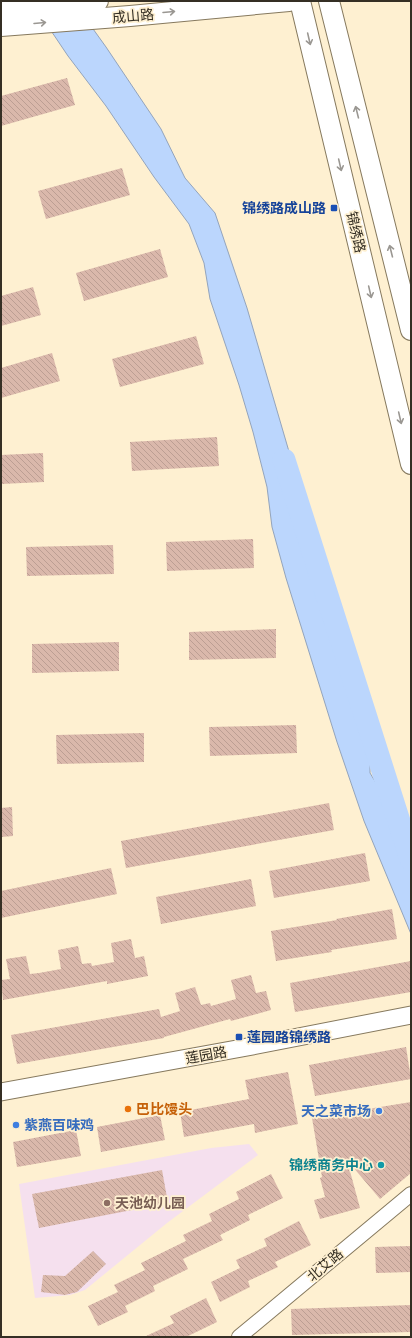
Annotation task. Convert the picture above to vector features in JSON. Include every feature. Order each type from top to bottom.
[{"type":"main road","name":"成山路","points":[[1,8],[98,1]]},
{"type":"main road","name":"成山路","points":[[1,26],[290,1]]},
{"type":"main road","name":"锦绣路","points":[[300,1],[411,464]]},
{"type":"main road","points":[[329,1],[411,330]]},
{"type":"street","name":"莲园路","points":[[1,1092],[242,1048],[411,1015]]},
{"type":"street","name":"北艾路","points":[[239,1337],[411,1194]]},
{"type":"shaded area","name":"天池幼儿园","points":[[249,1144],[258,1155],[167,1223],[85,1290],[70,1295],[35,1298],[19,1184],[211,1148]]},
{"type":"water","points":[[31,1],[73,1],[161,129],[185,178],[215,213],[247,308],[290,455],[290,480],[370,731],[370,773],[399,821],[411,859],[411,934],[364,821],[337,742],[286,578],[272,527],[267,487],[253,432],[210,299],[204,263],[189,224],[154,177],[106,106],[68,56]]},
{"type":"building","points":[[67,78],[75,105],[1,126],[1,96]]},
{"type":"building","points":[[122,168],[130,195],[46,219],[38,191]]},
{"type":"building","points":[[160,249],[168,277],[84,301],[76,273]]},
{"type":"building","points":[[33,287],[41,315],[1,326],[1,296]]},
{"type":"building","points":[[196,336],[204,364],[120,387],[112,359]]},
{"type":"building","points":[[52,353],[60,381],[1,398],[1,368]]},
{"type":"building","points":[[217,437],[219,466],[132,471],[130,442]]},
{"type":"building","points":[[43,453],[44,482],[1,484],[1,455]]},
{"type":"building","points":[[253,539],[254,568],[167,571],[166,542]]},
{"type":"building","points":[[113,545],[114,574],[27,576],[26,547]]},
{"type":"building","points":[[276,629],[276,658],[189,660],[189,632]]},
{"type":"building","points":[[119,642],[119,671],[32,673],[32,644]]},
{"type":"building","points":[[296,725],[297,753],[210,756],[209,727]]},
{"type":"building","points":[[144,733],[144,762],[57,764],[56,735]]},
{"type":"building","points":[[329,803],[334,830],[126,868],[121,841]]},
{"type":"building","points":[[12,807],[13,836],[1,837],[1,808]]},
{"type":"building","points":[[365,853],[370,881],[274,898],[269,871]]},
{"type":"building","points":[[111,868],[117,894],[1,918],[1,891]]},
{"type":"building","points":[[251,879],[256,906],[161,924],[156,897]]},
{"type":"building","points":[[392,909],[397,939],[276,961],[271,931]]},
{"type":"building","points":[[131,939],[135,958],[144,956],[148,976],[107,984],[107,981],[3,1000],[1,980],[10,979],[6,959],[26,956],[30,974],[39,973],[61,969],[58,950],[78,946],[82,964],[91,963],[92,966],[114,962],[111,943]]},
{"type":"building","points":[[411,961],[411,992],[295,1012],[290,983]]},
{"type":"building","points":[[251,975],[256,993],[266,991],[271,1010],[231,1021],[230,1019],[164,1038],[17,1064],[11,1035],[159,1009],[161,1017],[180,1011],[175,993],[195,987],[201,1005],[210,1003],[211,1006],[236,999],[231,980]]},
{"type":"building","points":[[406,1047],[411,1079],[315,1096],[309,1065]]},
{"type":"building","points":[[288,1072],[298,1124],[255,1133],[254,1124],[184,1137],[180,1112],[249,1099],[245,1080]]},
{"type":"building","points":[[411,1102],[411,1173],[380,1199],[347,1160],[360,1208],[320,1219],[314,1200],[325,1197],[320,1178],[322,1177],[312,1118]]},
{"type":"building","points":[[160,1115],[165,1140],[101,1152],[97,1127]]},
{"type":"building","points":[[76,1130],[81,1156],[17,1167],[13,1142]]},
{"type":"building","points":[[162,1170],[168,1203],[39,1228],[32,1194]]},
{"type":"building","points":[[271,1174],[283,1198],[248,1215],[250,1220],[220,1235],[223,1240],[183,1259],[188,1269],[153,1286],[155,1291],[125,1306],[128,1312],[98,1326],[88,1306],[118,1292],[114,1285],[145,1270],[141,1263],[186,1241],[183,1235],[212,1221],[209,1214],[239,1199],[236,1192]]},
{"type":"building","points":[[299,1221],[311,1245],[275,1262],[278,1267],[248,1281],[250,1287],[220,1302],[211,1282],[240,1268],[236,1260],[267,1246],[264,1239]]},
{"type":"building","points":[[411,1246],[411,1272],[376,1273],[375,1247]]},
{"type":"building","points":[[93,1251],[106,1264],[77,1292],[65,1295],[41,1292],[43,1275],[65,1276]]},
{"type":"building","points":[[206,1298],[217,1322],[186,1337],[144,1337],[174,1323],[170,1316]]},
{"type":"building","points":[[411,1305],[411,1332],[292,1335],[291,1309]]},
{"type":"waterway","points":[[284,460],[411,859]]},
{"type":"place","name":"锦绣路成山路","points":[[334,208]]},
{"type":"place","name":"莲园路锦绣路","points":[[239,1037]]},
{"type":"place","name":"巴比馒头","points":[[128,1109]]},
{"type":"place","name":"天之菜市场","points":[[379,1111]]},
{"type":"place","name":"紫燕百味鸡","points":[[16,1125]]},
{"type":"place","name":"锦绣商务中心","points":[[381,1165]]},
{"type":"place","name":"天池幼儿园","points":[[107,1203]]}]
